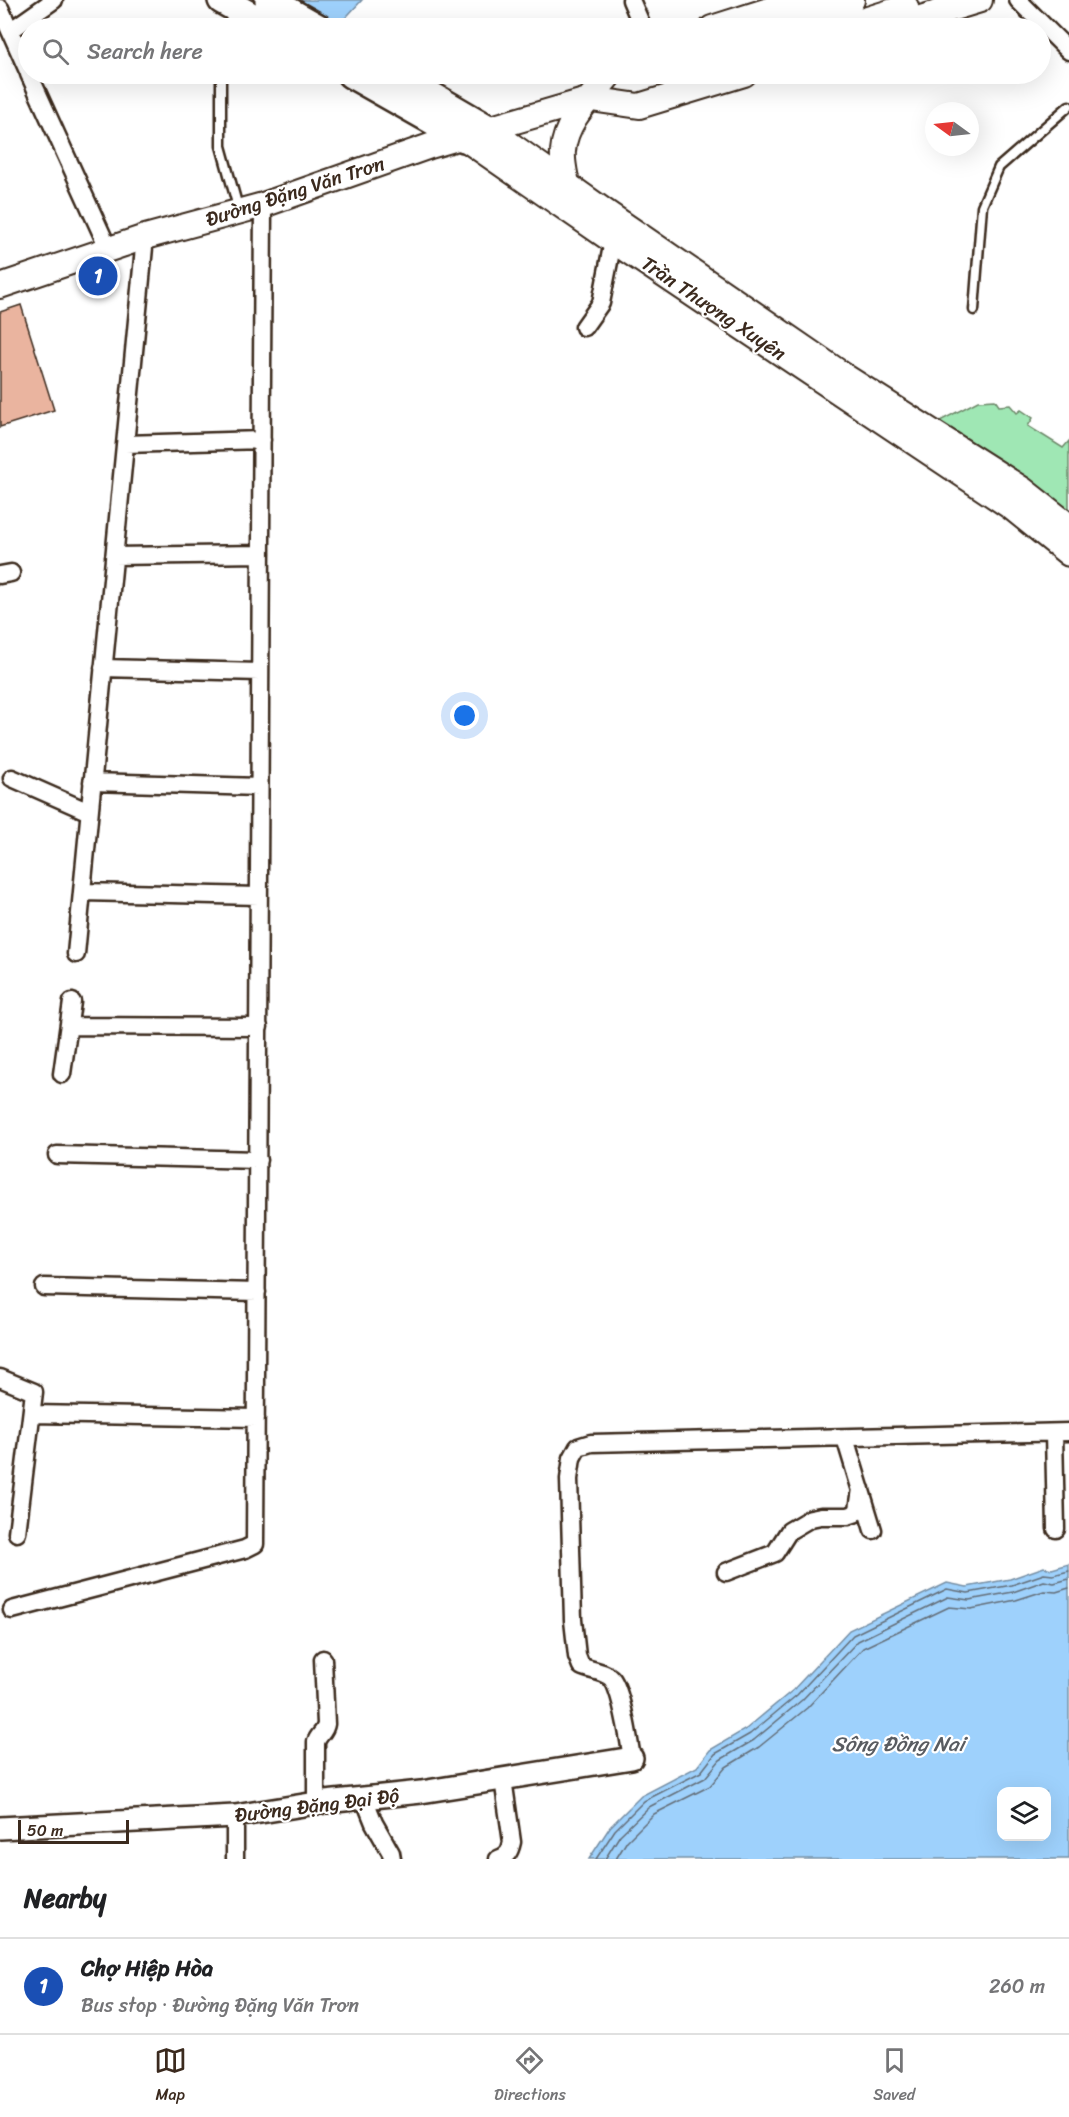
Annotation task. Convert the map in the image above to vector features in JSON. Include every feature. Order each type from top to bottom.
[{"type":"main road","points":[[269,0],[300,18]]},
{"type":"main road","points":[[743,18],[800,0]]},
{"type":"main road","points":[[795,18],[852,0]]},
{"type":"main road","points":[[872,18],[929,0]]},
{"type":"main road","points":[[921,18],[980,0]]},
{"type":"main road","points":[[230,9],[250,18]]},
{"type":"main road","name":"Trần Thượng Xuyên","points":[[369,84],[464,138],[613,241],[1011,507],[1069,554]]},
{"type":"main road","name":"Trần Thượng Xuyên","points":[[411,84],[490,130],[846,376],[1022,489],[1069,526]]},
{"type":"main road","name":"Đường Đặng Văn Trơn","points":[[0,286],[145,237],[263,205],[430,146],[490,130],[608,85],[639,106],[711,84]]},
{"type":"main road","points":[[567,184],[563,150],[566,137],[575,116],[608,85]]},
{"type":"street","points":[[28,18],[54,0]]},
{"type":"street","points":[[631,0],[639,18]]},
{"type":"street","points":[[1018,0],[1036,18]]},
{"type":"street","points":[[0,8],[18,48]]},
{"type":"street","points":[[10,31],[18,25]]},
{"type":"street","points":[[1051,33],[1069,51]]},
{"type":"street","points":[[34,84],[109,250]]},
{"type":"street","points":[[12,1610],[245,1550],[255,1544],[263,205]]},
{"type":"street","points":[[76,954],[145,237]]},
{"type":"street","points":[[584,327],[601,303],[613,241]]},
{"type":"street","points":[[125,444],[261,440]]},
{"type":"street","points":[[114,556],[261,554]]},
{"type":"street","points":[[103,668],[260,672]]},
{"type":"street","points":[[12,778],[89,812]]},
{"type":"street","points":[[92,782],[260,788]]},
{"type":"street","points":[[82,892],[259,896]]},
{"type":"street","points":[[62,1074],[72,1002]]},
{"type":"street","points":[[69,1026],[259,1027]]},
{"type":"street","points":[[57,1155],[258,1160]]},
{"type":"street","points":[[44,1287],[257,1292]]},
{"type":"street","points":[[0,1378],[34,1392],[17,1533]]},
{"type":"street","points":[[32,1414],[256,1419]]},
{"type":"street","points":[[632,1758],[623,1710],[613,1680],[604,1673],[581,1666],[577,1656],[573,1620],[569,1479],[572,1458],[578,1447],[591,1443],[1062,1432],[1056,1529]]},
{"type":"street","points":[[845,1438],[873,1530]]},
{"type":"street","points":[[726,1572],[775,1553],[789,1531],[811,1518],[854,1514],[858,1510],[861,1489]]},
{"type":"street","points":[[316,1803],[316,1742],[325,1730],[326,1724],[323,1659]]},
{"type":"street","name":"Đường Đặng Đại Độ","points":[[0,1828],[235,1816],[316,1803],[421,1792],[632,1758]]},
{"type":"street","points":[[498,1859],[505,1857],[512,1842],[503,1779]]},
{"type":"street","points":[[364,1798],[392,1859]]},
{"type":"street","points":[[235,1816],[235,1859]]},
{"type":"lane","points":[[222,84],[221,146],[239,211]]},
{"type":"lane","points":[[975,310],[982,206],[987,191],[999,167],[1069,106]]},
{"type":"green space","points":[[995,400],[999,406],[1010,405],[1017,413],[1021,410],[1033,418],[1028,426],[1063,448],[1069,441],[1069,515],[936,423],[978,401]]},
{"type":"water","points":[[301,0],[362,0],[345,18],[318,18]]},
{"type":"water","name":"Sông Đồng Nai","points":[[1069,1564],[1069,1859],[589,1859],[610,1827],[641,1796],[697,1767],[710,1750],[746,1729],[793,1690],[849,1630],[947,1583],[967,1587],[1010,1579],[1044,1567],[1052,1569]]},
{"type":"building","points":[[21,305],[54,410],[0,427],[0,312]]},
{"type":"place","name":"Chợ Hiệp Hòa","points":[[98,276]]}]
